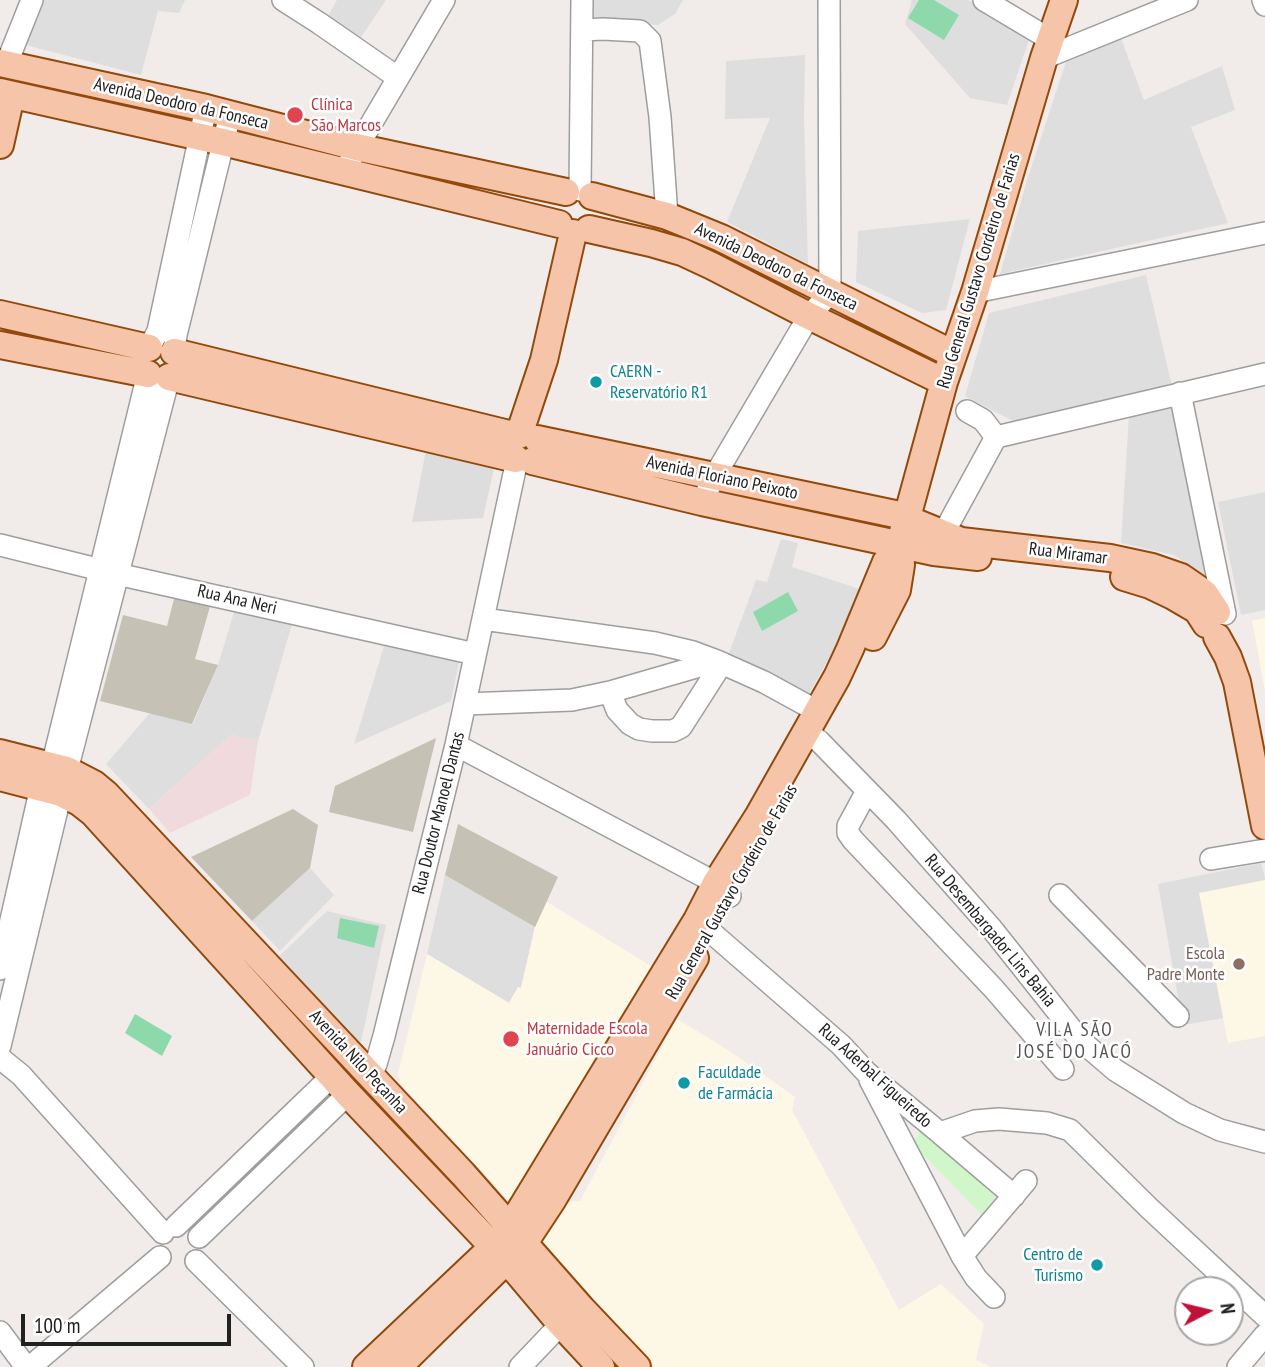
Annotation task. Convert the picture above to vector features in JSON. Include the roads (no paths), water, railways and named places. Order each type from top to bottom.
[{"type":"main road","name":"Rua General Gustavo Cordeiro de Farias","points":[[508,1244],[553,1199],[723,889],[814,728],[897,590],[901,565],[900,543],[944,382],[975,292],[1064,0]]},
{"type":"main road","name":"Avenida Deodoro da Fonseca","points":[[4,79],[218,111],[356,147],[579,193],[667,216],[721,238],[819,304],[944,382]]},
{"type":"main road","name":"Avenida Deodoro da Fonseca","points":[[4,79],[211,140],[574,229],[651,243],[682,252],[953,354]]},
{"type":"main road","points":[[0,145],[4,79]]},
{"type":"main road","points":[[457,199],[463,170]]},
{"type":"main road","points":[[579,193],[598,209],[597,217],[574,229],[554,210],[560,196],[579,193]]},
{"type":"main road","name":"Rua Doutor Manoel Dantas","points":[[526,449],[574,229]]},
{"type":"main road","name":"Avenida Floriano Peixoto","points":[[0,314],[60,327],[160,363],[526,449],[702,502],[900,543]]},
{"type":"main road","points":[[54,356],[60,327]]},
{"type":"main road","name":"Avenida Floriano Peixoto","points":[[0,345],[54,356],[160,363]]},
{"type":"main road","name":"Avenida Floriano Peixoto","points":[[526,449],[714,477],[907,517]]},
{"type":"main road","name":"Rua Miramar","points":[[907,517],[939,542]]},
{"type":"main road","points":[[897,590],[939,542]]},
{"type":"main road","name":"Rua Miramar","points":[[900,543],[939,542],[1111,573],[1150,584],[1173,596],[1219,623],[1241,642],[1251,668],[1265,736]]},
{"type":"main road","name":"Rua General Gustavo Cordeiro de Farias","points":[[814,728],[886,562],[900,543]]},
{"type":"main road","name":"Rua Miramar","points":[[1219,623],[1237,682],[1265,826]]},
{"type":"main road","points":[[0,753],[55,779]]},
{"type":"main road","points":[[0,777],[55,779]]},
{"type":"main road","name":"Avenida Nilo Peçanha","points":[[55,779],[93,813],[340,1085],[508,1244],[582,1309],[637,1367]]},
{"type":"main road","name":"Avenida Nilo Peçanha","points":[[55,779],[94,784],[106,794],[463,1174],[561,1324],[601,1367]]},
{"type":"main road","points":[[239,973],[264,997],[282,1009],[292,1008],[296,996]]},
{"type":"main road","points":[[366,1367],[508,1244]]},
{"type":"main road","points":[[398,1367],[508,1244]]},
{"type":"street","points":[[4,79],[32,0]]},
{"type":"street","points":[[283,0],[397,77]]},
{"type":"street","points":[[345,172],[356,147],[444,0]]},
{"type":"street","points":[[579,193],[582,0]]},
{"type":"street","points":[[702,502],[714,477],[819,304],[829,0]]},
{"type":"street","points":[[984,0],[1048,49],[1187,0]]},
{"type":"street","points":[[582,30],[640,31],[650,41],[660,117],[667,216]]},
{"type":"street","points":[[0,1046],[14,948],[44,817],[160,363],[176,335],[218,111]]},
{"type":"street","points":[[975,292],[1265,233]]},
{"type":"street","points":[[939,542],[996,437],[1265,374]]},
{"type":"street","points":[[1180,393],[1219,623]]},
{"type":"street","points":[[967,411],[983,420],[996,437]]},
{"type":"street","name":"Rua Doutor Manoel Dantas","points":[[371,1076],[384,1036],[456,745],[498,547],[526,449]]},
{"type":"street","name":"Rua Ana Neri","points":[[0,545],[475,654]]},
{"type":"street","name":"Rua Desembargador Lins Bahia","points":[[483,619],[655,643],[693,652],[764,682],[814,728],[867,791],[896,820],[992,929],[1080,1040],[1115,1070],[1184,1113],[1220,1130],[1265,1142]]},
{"type":"street","points":[[610,692],[617,710],[639,729],[673,731],[681,727],[719,662]]},
{"type":"street","points":[[465,704],[572,700],[719,662]]},
{"type":"street","points":[[456,745],[723,889]]},
{"type":"street","points":[[867,791],[848,826],[848,833],[994,989],[1063,1069]]},
{"type":"street","points":[[1211,859],[1265,850]]},
{"type":"street","points":[[1060,895],[1178,1016]]},
{"type":"street","name":"Rua Aderbal Figueiredo","points":[[703,926],[841,1045],[866,1072],[940,1133],[975,1121],[999,1119],[1047,1123],[1070,1130],[1265,1316]]},
{"type":"street","points":[[0,969],[14,948]]},
{"type":"street","points":[[0,1058],[21,1075],[170,1229]]},
{"type":"street","points":[[866,1072],[962,1256],[976,1278],[995,1297]]},
{"type":"street","points":[[303,1367],[158,1249],[159,1241],[340,1085]]},
{"type":"street","points":[[199,1237],[340,1085]]},
{"type":"street","points":[[940,1133],[1020,1188],[962,1256]]},
{"type":"street","points":[[0,1332],[28,1367],[201,1250],[199,1237],[191,1229],[184,1226],[170,1229]]},
{"type":"street","points":[[520,1367],[561,1324]]},
{"type":"street","points":[[1238,1367],[1265,1335]]},
{"type":"place","name":"Clínica São Marcos","points":[[295,115]]},
{"type":"place","name":"CAERN - Reservatório R1","points":[[596,382]]},
{"type":"place","name":"Escola Padre Monte","points":[[1239,964]]},
{"type":"place","name":"Maternidade Escola Januário Cicco","points":[[511,1039]]},
{"type":"place","name":"Faculdade de Farmácia","points":[[684,1083]]},
{"type":"place","name":"Centro de Turismo","points":[[1097,1265]]},
{"type":"district","name":"VILA SÃO JOSÉ DO JACÓ","points":[[1075,1042]]}]
